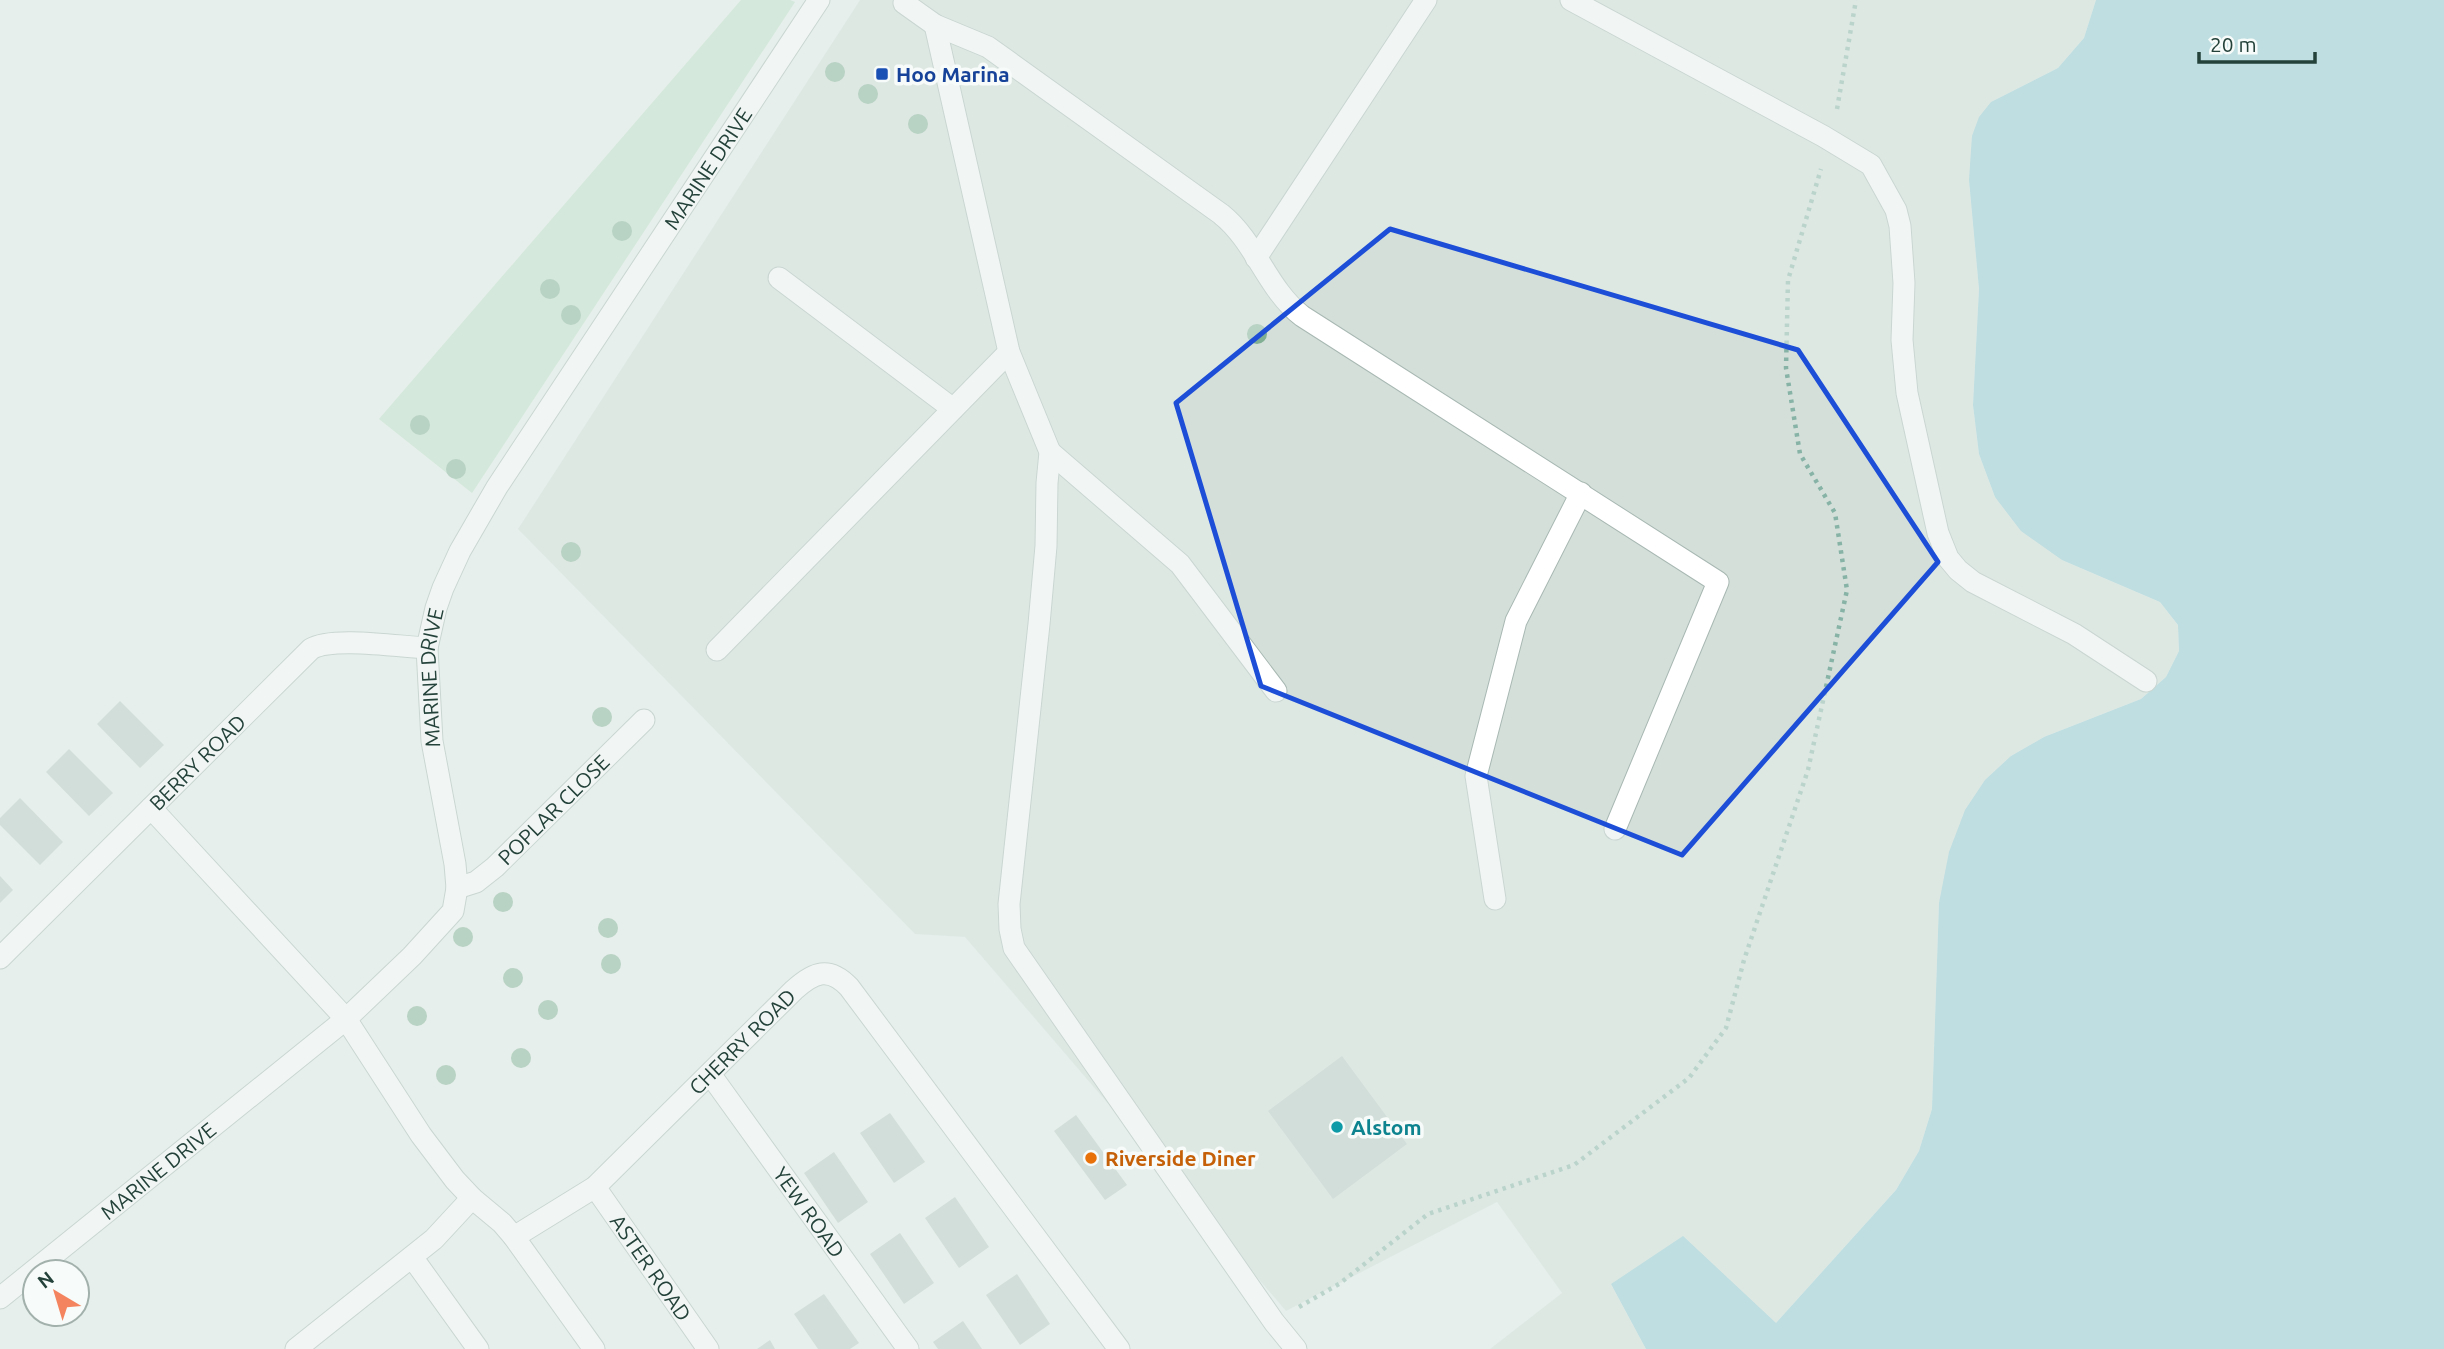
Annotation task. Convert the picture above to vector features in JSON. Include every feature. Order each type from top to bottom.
[{"type":"street","name":"MARINE DRIVE","points":[[0,1298],[346,1019],[412,957],[450,914],[457,888],[452,841],[432,741],[427,648],[443,588],[460,551],[497,487],[819,0]]},
{"type":"street","points":[[1256,258],[1426,0]]},
{"type":"street","points":[[1571,0],[1871,165],[1898,217],[1902,237],[1902,340],[1907,393],[1938,533],[1948,558],[1973,582],[2074,634],[2146,681]]},
{"type":"street","points":[[903,1],[935,26],[988,47],[1211,207],[1234,226],[1281,298],[1302,316],[1718,582],[1615,829]]},
{"type":"street","points":[[935,26],[1009,352],[1050,452],[1180,564],[1276,691]]},
{"type":"street","points":[[779,278],[953,409]]},
{"type":"street","points":[[718,650],[1009,352]]},
{"type":"street","points":[[1050,452],[1039,624],[1009,904],[1014,948],[1274,1322],[1296,1349]]},
{"type":"street","points":[[1494,899],[1475,776],[1516,621],[1581,493]]},
{"type":"street","name":"BERRY ROAD","points":[[0,958],[317,646],[342,643],[427,648]]},
{"type":"street","name":"POPLAR CLOSE","points":[[457,888],[476,882],[495,867],[644,720]]},
{"type":"street","points":[[151,808],[346,1019],[421,1135],[455,1180],[514,1237],[594,1349]]},
{"type":"street","name":"CHERRY ROAD","points":[[514,1237],[595,1187],[801,984],[814,975],[827,973],[835,975],[849,987],[1119,1349]]},
{"type":"street","name":"YEW ROAD","points":[[710,1074],[908,1349]]},
{"type":"street","name":"ASTER ROAD","points":[[595,1187],[708,1349]]},
{"type":"street","points":[[296,1349],[412,1257],[450,1224],[472,1198]]},
{"type":"street","points":[[412,1257],[478,1349]]},
{"type":"path","points":[[1274,1322],[1339,1284],[1428,1214],[1574,1165],[1689,1078],[1726,1028],[1744,960],[1808,770],[1847,590],[1835,513],[1800,454],[1786,368],[1788,280],[1829,140],[1856,0]]},
{"type":"highlighted area","points":[[1390,229],[1798,350],[1938,562],[1682,855],[1261,686],[1176,403]]},
{"type":"shaded area","points":[[860,0],[2096,0],[2084,38],[2058,68],[1991,102],[1969,180],[1979,289],[1973,405],[1979,454],[1995,497],[2062,560],[2160,602],[2178,625],[2179,651],[2166,677],[2141,699],[2044,737],[2011,756],[1939,903],[1932,1109],[1919,1151],[1896,1190],[1776,1323],[1611,1284],[1646,1349],[1490,1349],[1562,1293],[1497,1202],[1286,1311],[965,937],[915,934],[518,529]]},
{"type":"green space","points":[[741,0],[795,2],[472,493],[379,419]]},
{"type":"water","points":[[2096,0],[2444,0],[2444,1349],[1646,1349],[1611,1284],[1683,1236],[1776,1323],[1896,1190],[1919,1151],[1932,1109],[1939,903],[1949,852],[1965,810],[1985,780],[2011,756],[2044,737],[2141,699],[2166,677],[2179,651],[2178,625],[2160,602],[2062,560],[2021,531],[1995,497],[1979,454],[1973,405],[1979,289],[1969,180],[1972,136],[1979,117],[1991,102],[2058,68],[2084,38]]},
{"type":"building","points":[[120,701],[164,745],[140,768],[97,724]]},
{"type":"building","points":[[69,749],[113,793],[89,816],[46,772]]},
{"type":"building","points":[[20,798],[63,842],[40,865],[0,825],[0,818]]},
{"type":"building","points":[[0,876],[13,890],[0,903]]},
{"type":"building","name":"Alstom","points":[[1342,1056],[1407,1144],[1333,1199],[1268,1111]]},
{"type":"building","points":[[890,1113],[925,1162],[894,1183],[860,1133]]},
{"type":"building","name":"Riverside Diner","points":[[1076,1115],[1127,1185],[1105,1200],[1054,1131]]},
{"type":"building","points":[[834,1152],[868,1202],[838,1223],[804,1173]]},
{"type":"building","points":[[955,1197],[989,1247],[959,1268],[925,1218]]},
{"type":"building","points":[[900,1233],[934,1283],[904,1304],[870,1254]]},
{"type":"building","points":[[1017,1274],[1050,1324],[1020,1345],[986,1295]]},
{"type":"building","points":[[824,1294],[859,1343],[850,1349],[818,1349],[794,1314]]},
{"type":"building","points":[[963,1321],[982,1349],[938,1349],[933,1342]]},
{"type":"building","points":[[770,1340],[775,1349],[757,1349]]},
{"type":"place","name":"Hoo Marina","points":[[882,74]]},
{"type":"place","name":"Alstom","points":[[1337,1127]]},
{"type":"place","name":"Riverside Diner","points":[[1091,1158]]}]
